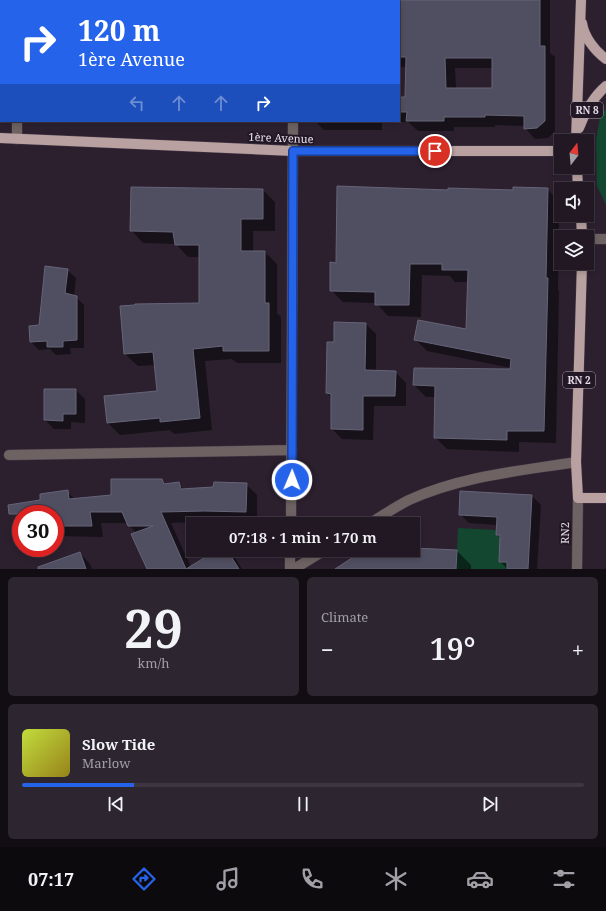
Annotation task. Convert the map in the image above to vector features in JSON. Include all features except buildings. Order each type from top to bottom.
[{"type":"main road","points":[[580,4],[583,27],[589,41],[599,54],[606,59]]},
{"type":"main road","points":[[576,134],[580,4]]},
{"type":"main road","name":"RN 8","points":[[578,134],[586,110],[592,100],[606,86]]},
{"type":"main road","name":"1ère Avenue","points":[[0,138],[293,151],[554,151]]},
{"type":"main road","name":"RN 2","points":[[578,498],[576,462],[582,270]]},
{"type":"main road","points":[[578,498],[606,498]]},
{"type":"street","points":[[17,122],[17,139]]},
{"type":"street","points":[[291,517],[293,122]]},
{"type":"street","points":[[594,239],[606,239]]},
{"type":"street","points":[[9,455],[292,450]]},
{"type":"street","points":[[381,517],[408,501],[442,488],[474,479],[576,462]]},
{"type":"street","name":"RN2","points":[[577,569],[578,498]]},
{"type":"street","points":[[290,557],[290,569]]},
{"type":"street","points":[[294,569],[314,557]]},
{"type":"green space","points":[[606,108],[606,205],[597,186],[596,140],[600,118]]},
{"type":"green space","points":[[458,528],[496,530],[496,535],[500,535],[499,562],[507,562],[507,569],[456,569]]},
{"type":"route","points":[[292,480],[293,151],[435,151]]}]
